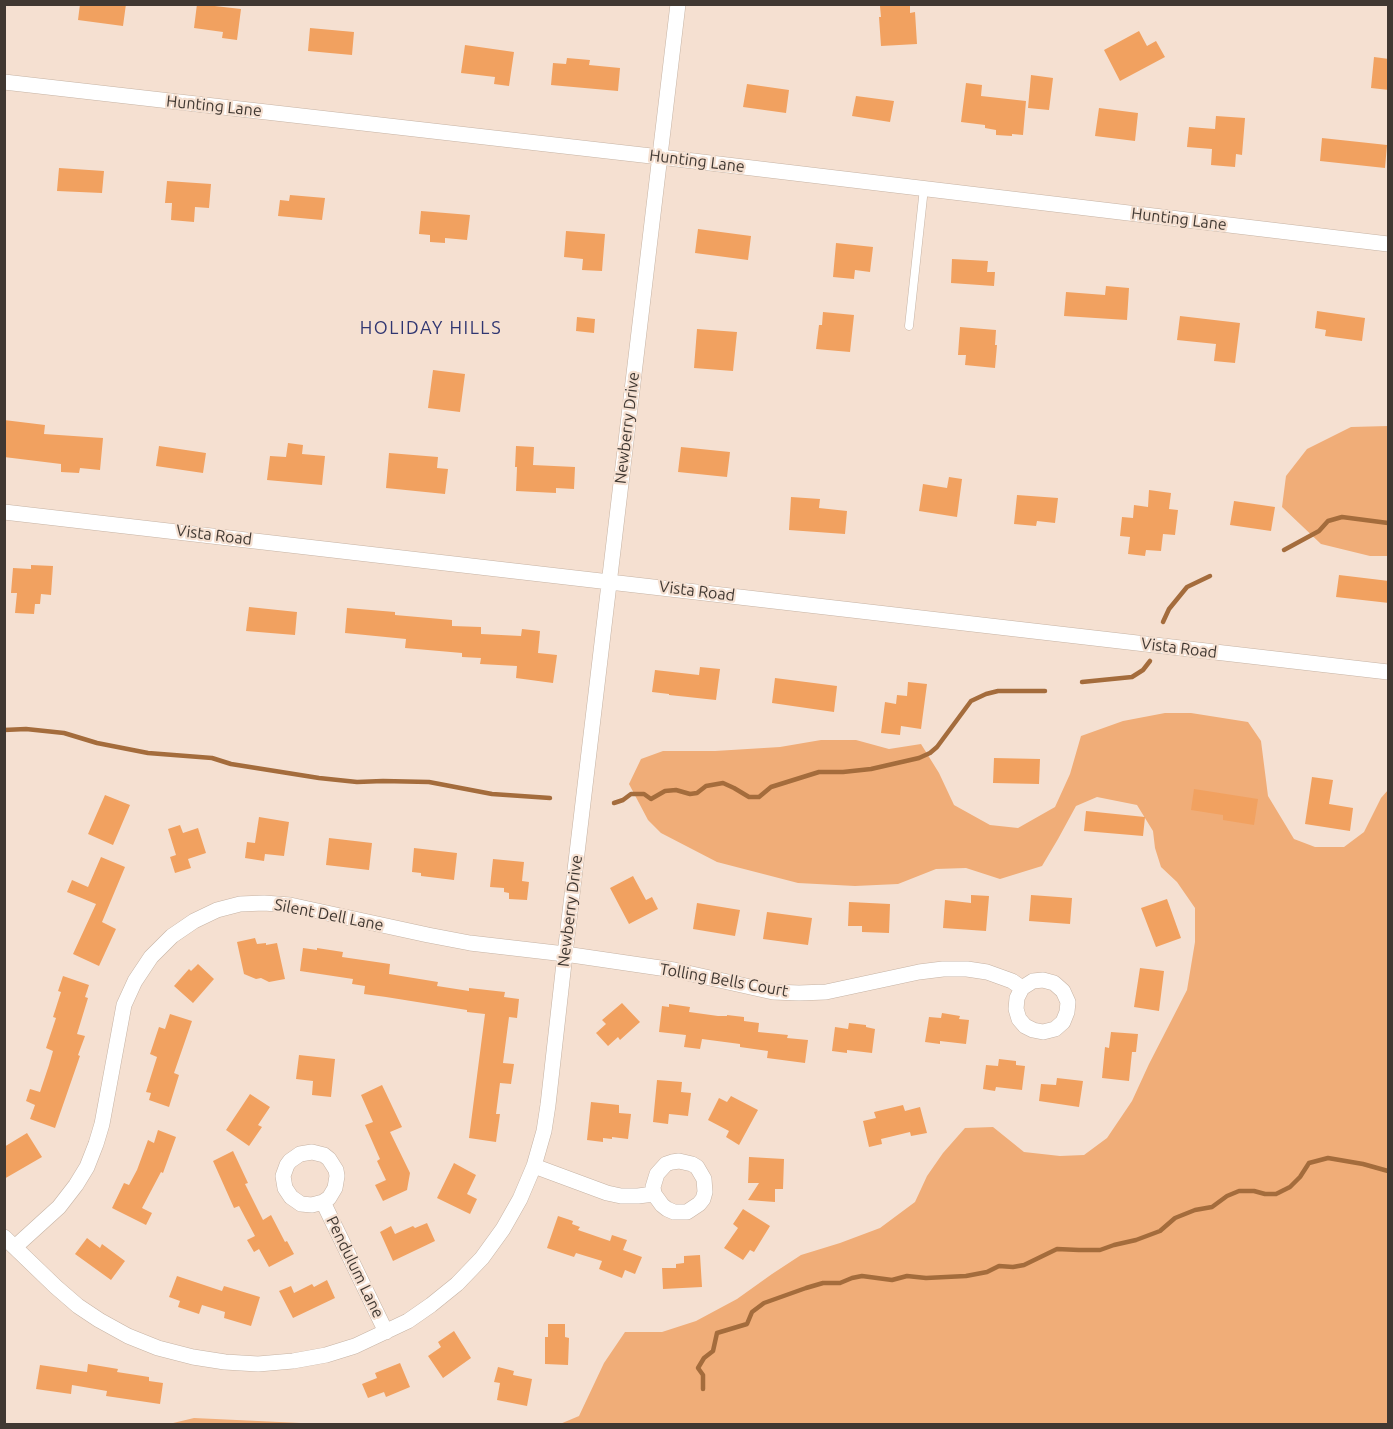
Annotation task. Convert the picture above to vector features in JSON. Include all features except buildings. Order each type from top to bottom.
[{"type":"street","name":"Newberry Drive","points":[[10,1242],[56,1287],[99,1320],[128,1336],[158,1348],[194,1357],[258,1364],[326,1355],[355,1346],[408,1321],[457,1284],[482,1257],[503,1229],[520,1199],[534,1166],[544,1131],[548,1105],[678,4]]},
{"type":"street","name":"Hunting Lane","points":[[4,82],[1389,244]]},
{"type":"street","name":"Vista Road","points":[[4,512],[1389,672]]},
{"type":"street","name":"Silent Dell Lane","points":[[10,1242],[59,1207],[87,1167],[102,1124],[124,1005],[135,981],[151,957],[172,936],[194,921],[217,910],[240,904],[290,905],[470,943],[565,954]]},
{"type":"street","name":"Tolling Bells Court","points":[[565,954],[674,970],[772,992],[826,992],[918,972],[943,969],[987,972],[1012,981],[1022,988]]},
{"type":"street","points":[[534,1166],[607,1194],[639,1196],[654,1194]]},
{"type":"street","name":"Pendulum Lane","points":[[323,1202],[386,1332]]},
{"type":"lane","points":[[909,326],[924,188]]},
{"type":"shaded area","points":[[1388,426],[1388,556],[1370,556],[1321,544],[1282,507],[1286,476],[1307,449],[1351,427]]},
{"type":"shaded area","points":[[1165,713],[1191,713],[1248,722],[1261,741],[1268,796],[1294,839],[1315,847],[1344,847],[1364,832],[1381,798],[1388,790],[1388,1424],[560,1424],[579,1416],[604,1363],[625,1332],[662,1332],[696,1321],[737,1299],[801,1255],[880,1228],[915,1202],[927,1176],[965,1128],[993,1127],[1024,1152],[1060,1156],[1084,1155],[1107,1138],[1132,1101],[1187,990],[1195,942],[1195,908],[1177,882],[1161,867],[1153,831],[1137,805],[1097,797],[1076,806],[1042,866],[1000,879],[966,868],[936,869],[898,884],[855,886],[798,883],[717,862],[661,833],[648,820],[629,784],[641,759],[663,751],[780,747],[821,740],[856,740],[889,749],[921,744],[939,773],[954,805],[990,825],[1018,828],[1055,807],[1070,774],[1081,736],[1123,721]]},
{"type":"shaded area","points":[[194,1418],[322,1424],[169,1424]]},
{"type":"waterway","points":[[1284,550],[1319,531],[1328,521],[1342,517],[1388,523]]},
{"type":"waterway","points":[[1163,622],[1169,609],[1187,587],[1210,576]]},
{"type":"waterway","points":[[1082,682],[1132,677],[1143,670],[1150,661]]},
{"type":"waterway","points":[[614,803],[631,794],[644,794],[651,799],[665,791],[676,790],[690,794],[697,793],[706,786],[723,783],[749,797],[759,797],[771,787],[819,772],[871,769],[919,758],[937,747],[971,701],[998,691],[1045,691]]},
{"type":"waterway","points":[[4,730],[26,729],[64,733],[97,743],[148,753],[212,758],[231,764],[319,778],[357,782],[429,782],[492,794],[550,798]]},
{"type":"waterway","points":[[703,1389],[703,1375],[698,1368],[704,1358],[713,1351],[717,1333],[747,1324],[752,1312],[764,1303],[806,1288],[823,1283],[840,1283],[862,1276],[892,1280],[907,1276],[926,1278],[966,1276],[987,1272],[999,1266],[1024,1265],[1057,1249],[1100,1250],[1160,1231],[1175,1218],[1195,1210],[1212,1207],[1227,1196],[1239,1191],[1276,1194],[1290,1187],[1309,1163],[1328,1158],[1388,1171]]},
{"type":"district","name":"HOLIDAY HILLS","points":[[431,328]]}]
